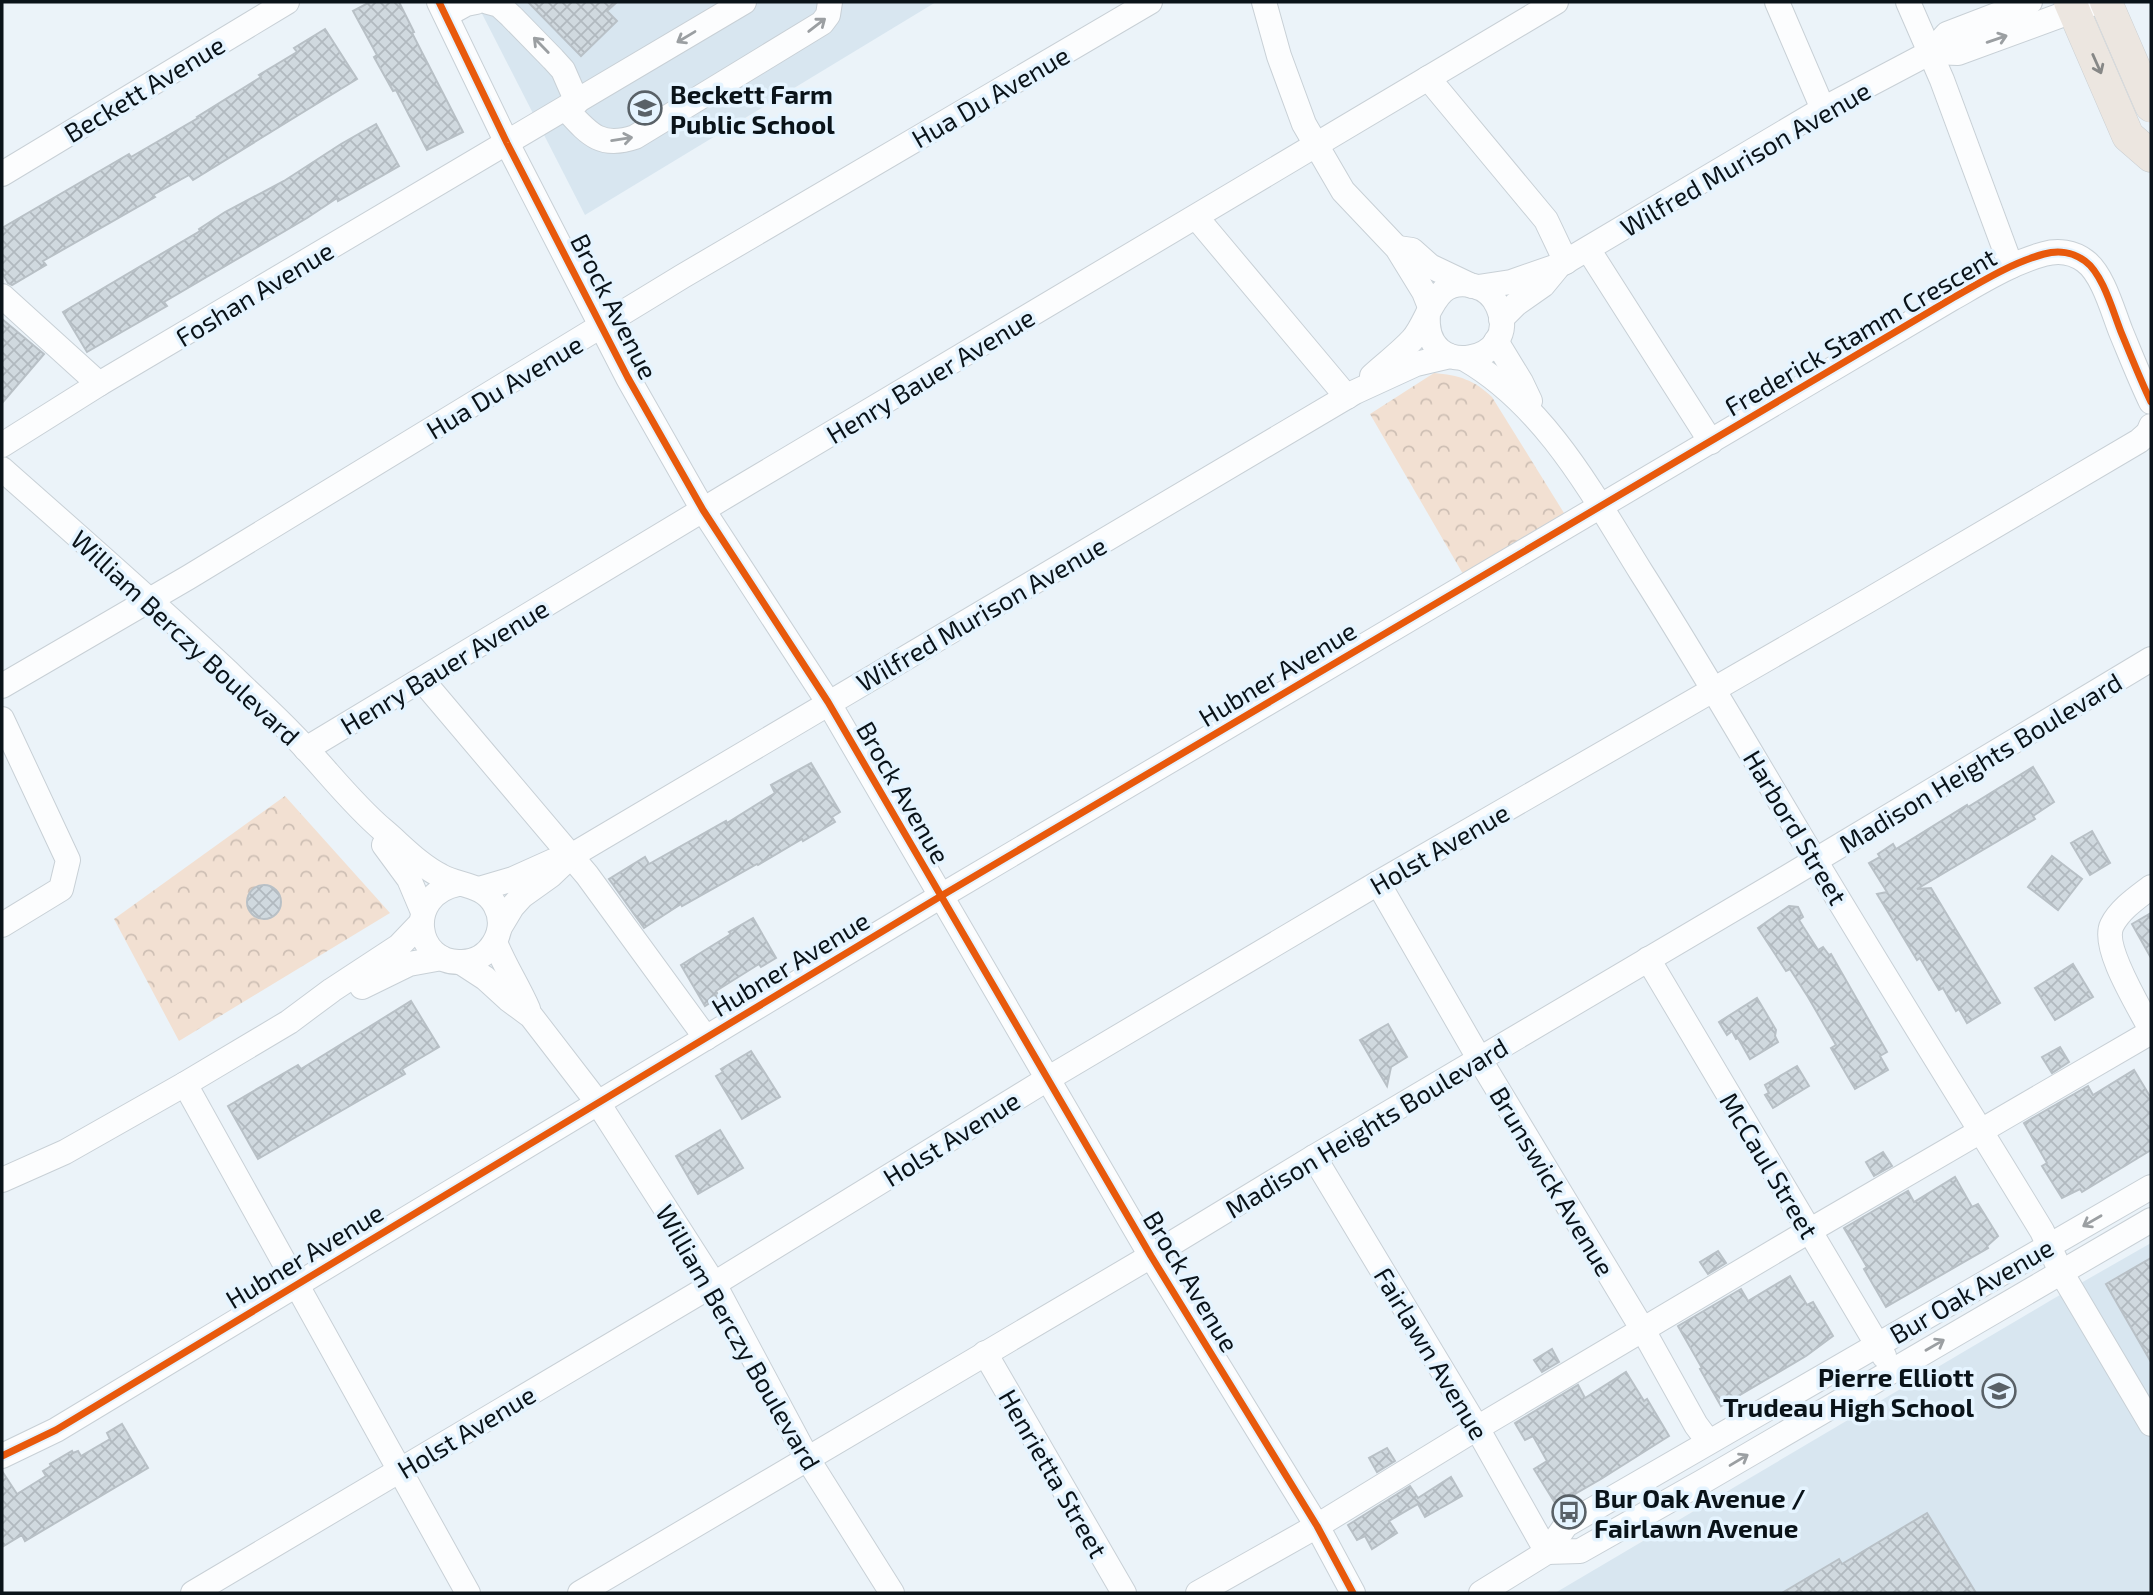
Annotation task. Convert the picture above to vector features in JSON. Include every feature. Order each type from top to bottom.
[{"type":"main road","points":[[2106,2],[2151,106]]},
{"type":"main road","points":[[2081,5],[2128,136],[2151,156]]},
{"type":"street","name":"Beckett Avenue","points":[[2,174],[287,2]]},
{"type":"street","points":[[442,8],[476,2]]},
{"type":"street","points":[[488,2],[499,5],[554,59],[563,71],[571,106],[596,138],[607,141],[623,141],[635,137],[822,23],[828,15],[830,2]]},
{"type":"street","name":"Foshan Avenue","points":[[2,445],[99,384],[744,2]]},
{"type":"street","name":"Hua Du Avenue","points":[[2,686],[151,600],[683,276],[1150,2]]},
{"type":"street","points":[[1264,2],[1283,67],[1304,124],[1343,191],[1397,248],[1424,292],[1429,310],[1429,335],[1441,351],[1458,358],[1472,358],[1486,352],[1499,330],[1499,309],[1494,300],[1475,286],[1430,266],[1412,250],[1397,248]]},
{"type":"street","name":"Henry Bauer Avenue","points":[[306,749],[1556,2]]},
{"type":"street","points":[[1777,2],[1824,109]]},
{"type":"street","points":[[1908,2],[1931,52],[2011,266]]},
{"type":"street","name":"Wilfred Murison Avenue","points":[[1475,286],[1511,282],[1563,263],[1824,109],[1931,52],[1947,34],[2030,2]]},
{"type":"street","name":"Wilfred Murison Avenue","points":[[1931,52],[1958,53],[2081,5]]},
{"type":"street","name":"Brock Avenue","points":[[442,8],[507,143],[628,378],[703,510],[828,702],[1151,1256],[1317,1526],[1353,1593]]},
{"type":"street","points":[[1428,78],[1546,220],[1563,263]]},
{"type":"street","points":[[1196,217],[1351,394]]},
{"type":"street","points":[[1588,249],[1712,442]]},
{"type":"street","name":"Frederick Stamm Crescent","points":[[1600,506],[1951,299],[2011,266],[2045,253],[2072,253],[2087,262],[2102,284],[2151,402]]},
{"type":"street","name":"Wilfred Murison Avenue","points":[[1499,330],[1516,304],[1543,285],[1563,263]]},
{"type":"street","points":[[1429,310],[1443,291],[1452,287],[1475,286]]},
{"type":"street","points":[[2,296],[99,384]]},
{"type":"street","name":"Wilfred Murison Avenue","points":[[1351,394],[1413,338],[1429,310]]},
{"type":"street","name":"Harbord Street","points":[[1499,330],[1534,415]]},
{"type":"street","name":"Wilfred Murison Avenue","points":[[498,934],[512,907],[522,896],[550,876],[571,856],[1351,394],[1416,364],[1458,358]]},
{"type":"street","name":"Harbord Street","points":[[1458,358],[1494,377],[1534,415],[1580,475],[1714,689],[1814,859],[1980,1130],[2151,1424]]},
{"type":"street","points":[[1714,689],[2140,441],[2151,426]]},
{"type":"street","name":"William Berczy Boulevard","points":[[2,469],[151,600],[282,724],[362,812],[424,866],[469,887]]},
{"type":"street","name":"Hubner Avenue","points":[[2,1456],[56,1430],[941,896],[1600,506]]},
{"type":"street","name":"Madison Heights Boulevard","points":[[580,1593],[1151,1256],[2151,659]]},
{"type":"street","points":[[422,680],[571,856],[706,1038]]},
{"type":"street","name":"Holst Avenue","points":[[193,1593],[714,1284],[1049,1078],[1378,883],[1714,689]]},
{"type":"street","points":[[2,719],[68,860],[61,890],[2,925]]},
{"type":"street","name":"William Berczy Boulevard","points":[[362,812],[409,879],[422,917]]},
{"type":"street","name":"Wilfred Murison Avenue","points":[[469,887],[513,879],[544,864],[571,856]]},
{"type":"street","name":"Brunswick Avenue","points":[[1378,883],[1480,1060],[1708,1441]]},
{"type":"street","points":[[2,1180],[65,1152],[289,1022],[399,946],[422,917],[436,892],[447,887],[469,887],[489,896],[496,905],[499,916],[498,934],[487,953],[475,960],[409,964],[289,1022]]},
{"type":"street","points":[[1198,1593],[1317,1526],[1477,1428],[2151,1031],[2112,954],[2109,937],[2112,925],[2126,907],[2151,887]]},
{"type":"street","points":[[422,917],[427,943],[452,960]]},
{"type":"street","name":"William Berczy Boulevard","points":[[498,934],[531,1016]]},
{"type":"street","name":"McCaul Street","points":[[1648,959],[1891,1370]]},
{"type":"street","name":"William Berczy Boulevard","points":[[452,960],[485,978],[531,1016],[598,1103],[714,1284],[807,1458],[892,1593]]},
{"type":"street","points":[[185,1084],[468,1593]]},
{"type":"street","name":"Fairlawn Avenue","points":[[1314,1157],[1477,1428],[1548,1552]]},
{"type":"street","name":"Bur Oak Avenue","points":[[1481,1593],[1548,1552],[1566,1524],[2151,1187]]},
{"type":"street","name":"Bur Oak Avenue","points":[[1548,1552],[1580,1551],[2151,1220]]},
{"type":"street","name":"Henrietta Street","points":[[985,1353],[1124,1593]]},
{"type":"shaded area","name":"Beckett Farm Public School","points":[[476,2],[936,2],[585,215]]},
{"type":"shaded area","name":"Pierre Elliott Trudeau High School","points":[[2151,1243],[2151,1593],[1555,1593],[2053,1299]]},
{"type":"green space","points":[[1434,373],[1466,379],[1492,397],[1564,513],[1463,574],[1370,414]]},
{"type":"green space","points":[[285,796],[390,913],[179,1041],[114,919]]},
{"type":"building","points":[[370,2],[399,2],[463,132],[427,150],[396,90],[393,91],[374,57],[377,55],[353,11]]},
{"type":"building","points":[[528,2],[617,2],[607,11],[617,21],[581,56]]},
{"type":"building","points":[[325,29],[357,79],[193,180],[189,175],[153,195],[155,197],[43,261],[46,265],[12,285],[8,283],[2,273],[2,228],[129,154],[131,157],[198,118],[297,52],[294,48]]},
{"type":"building","points":[[376,124],[399,166],[338,201],[337,198],[164,302],[167,306],[87,352],[63,312],[200,231],[199,229],[225,212],[284,181]]},
{"type":"building","points":[[2,319],[44,354],[2,403]]},
{"type":"building","points":[[811,763],[840,812],[832,817],[835,822],[682,906],[681,904],[644,928],[609,879],[645,857],[649,864],[726,821],[727,823],[775,793],[771,785]]},
{"type":"building","points":[[2033,767],[2054,802],[2033,816],[2035,819],[1917,889],[1931,888],[2000,1003],[1967,1023],[1959,1009],[1956,1011],[1943,988],[1939,990],[1920,958],[1917,960],[1877,894],[1887,892],[1869,863],[1880,857],[1878,854],[1893,844],[1896,849]]},
{"type":"building","points":[[2092,831],[2110,863],[2090,875],[2071,843]]},
{"type":"building","points":[[2052,856],[2082,879],[2058,910],[2028,887]]},
{"type":"building","points":[[264,885],[276,890],[281,902],[276,914],[264,919],[252,914],[247,902],[252,890]]},
{"type":"building","points":[[1789,906],[1798,907],[1803,917],[1799,920],[1818,950],[1823,947],[1831,954],[1887,1052],[1880,1056],[1888,1070],[1855,1089],[1831,1048],[1836,1045],[1808,997],[1790,969],[1786,971],[1758,928]]},
{"type":"building","points":[[2151,913],[2151,958],[2132,924]]},
{"type":"building","points":[[753,918],[776,958],[761,967],[759,964],[716,991],[719,997],[705,1006],[681,965]]},
{"type":"building","points":[[2073,964],[2093,997],[2055,1020],[2035,988]]},
{"type":"building","points":[[1757,998],[1776,1030],[1778,1042],[1750,1059],[1738,1038],[1736,1039],[1732,1031],[1727,1035],[1719,1022]]},
{"type":"building","points":[[411,1001],[439,1047],[402,1069],[405,1074],[258,1159],[228,1106],[298,1065],[301,1069]]},
{"type":"building","points":[[1388,1024],[1407,1057],[1391,1067],[1387,1086],[1360,1040]]},
{"type":"building","points":[[2060,1047],[2069,1062],[2052,1073],[2042,1057]]},
{"type":"building","points":[[751,1051],[780,1097],[742,1119],[716,1076],[723,1072],[721,1069]]},
{"type":"building","points":[[1797,1066],[1809,1086],[1773,1108],[1765,1095],[1769,1093],[1765,1085]]},
{"type":"building","points":[[2134,1070],[2151,1098],[2151,1150],[2082,1192],[2080,1189],[2062,1198],[2042,1166],[2047,1163],[2024,1123],[2088,1086],[2093,1095]]},
{"type":"building","points":[[720,1130],[743,1168],[698,1194],[676,1156]]},
{"type":"building","points":[[1883,1152],[1892,1166],[1874,1176],[1866,1162]]},
{"type":"building","points":[[1955,1177],[1972,1207],[1978,1204],[1998,1236],[1988,1248],[1886,1307],[1844,1228],[1908,1191],[1914,1202]]},
{"type":"building","points":[[1718,1251],[1726,1263],[1708,1274],[1700,1262]]},
{"type":"building","points":[[2151,1258],[2151,1362],[2106,1284]]},
{"type":"building","points":[[1790,1276],[1807,1305],[1813,1302],[1833,1336],[1806,1356],[1721,1406],[1678,1326],[1741,1289],[1748,1301]]},
{"type":"building","points":[[1552,1349],[1559,1362],[1542,1372],[1534,1360]]},
{"type":"building","points":[[1626,1372],[1644,1401],[1647,1399],[1669,1436],[1601,1479],[1555,1503],[1534,1469],[1547,1461],[1533,1436],[1525,1440],[1515,1423],[1578,1385],[1585,1398]]},
{"type":"building","points":[[122,1424],[148,1468],[25,1541],[22,1535],[2,1547],[2,1471],[17,1494],[46,1476],[43,1471],[51,1466],[50,1464],[72,1451],[78,1451],[81,1456],[110,1439],[107,1433]]},
{"type":"building","points":[[1387,1448],[1395,1461],[1377,1472],[1369,1458]]},
{"type":"building","points":[[1451,1477],[1462,1496],[1425,1517],[1418,1504],[1389,1521],[1397,1533],[1372,1549],[1365,1536],[1357,1540],[1348,1525],[1410,1486],[1418,1498]]},
{"type":"building","points":[[1927,1513],[1976,1593],[1782,1593],[1839,1559],[1842,1564]]},
{"type":"cycle path","points":[[439,2],[507,143],[628,378],[703,510],[828,702],[1151,1256],[1317,1526],[1353,1593]]},
{"type":"cycle path","points":[[2,1456],[56,1430],[941,896],[1951,299],[2008,268],[2055,252],[2070,254],[2085,261],[2097,275],[2107,294],[2151,402]]},
{"type":"place","name":"Beckett Farm Public School","points":[[645,108]]},
{"type":"place","name":"Pierre Elliott Trudeau High School","points":[[1999,1391]]},
{"type":"place","name":"Bur Oak Avenue / Fairlawn Avenue","points":[[1569,1512]]}]
